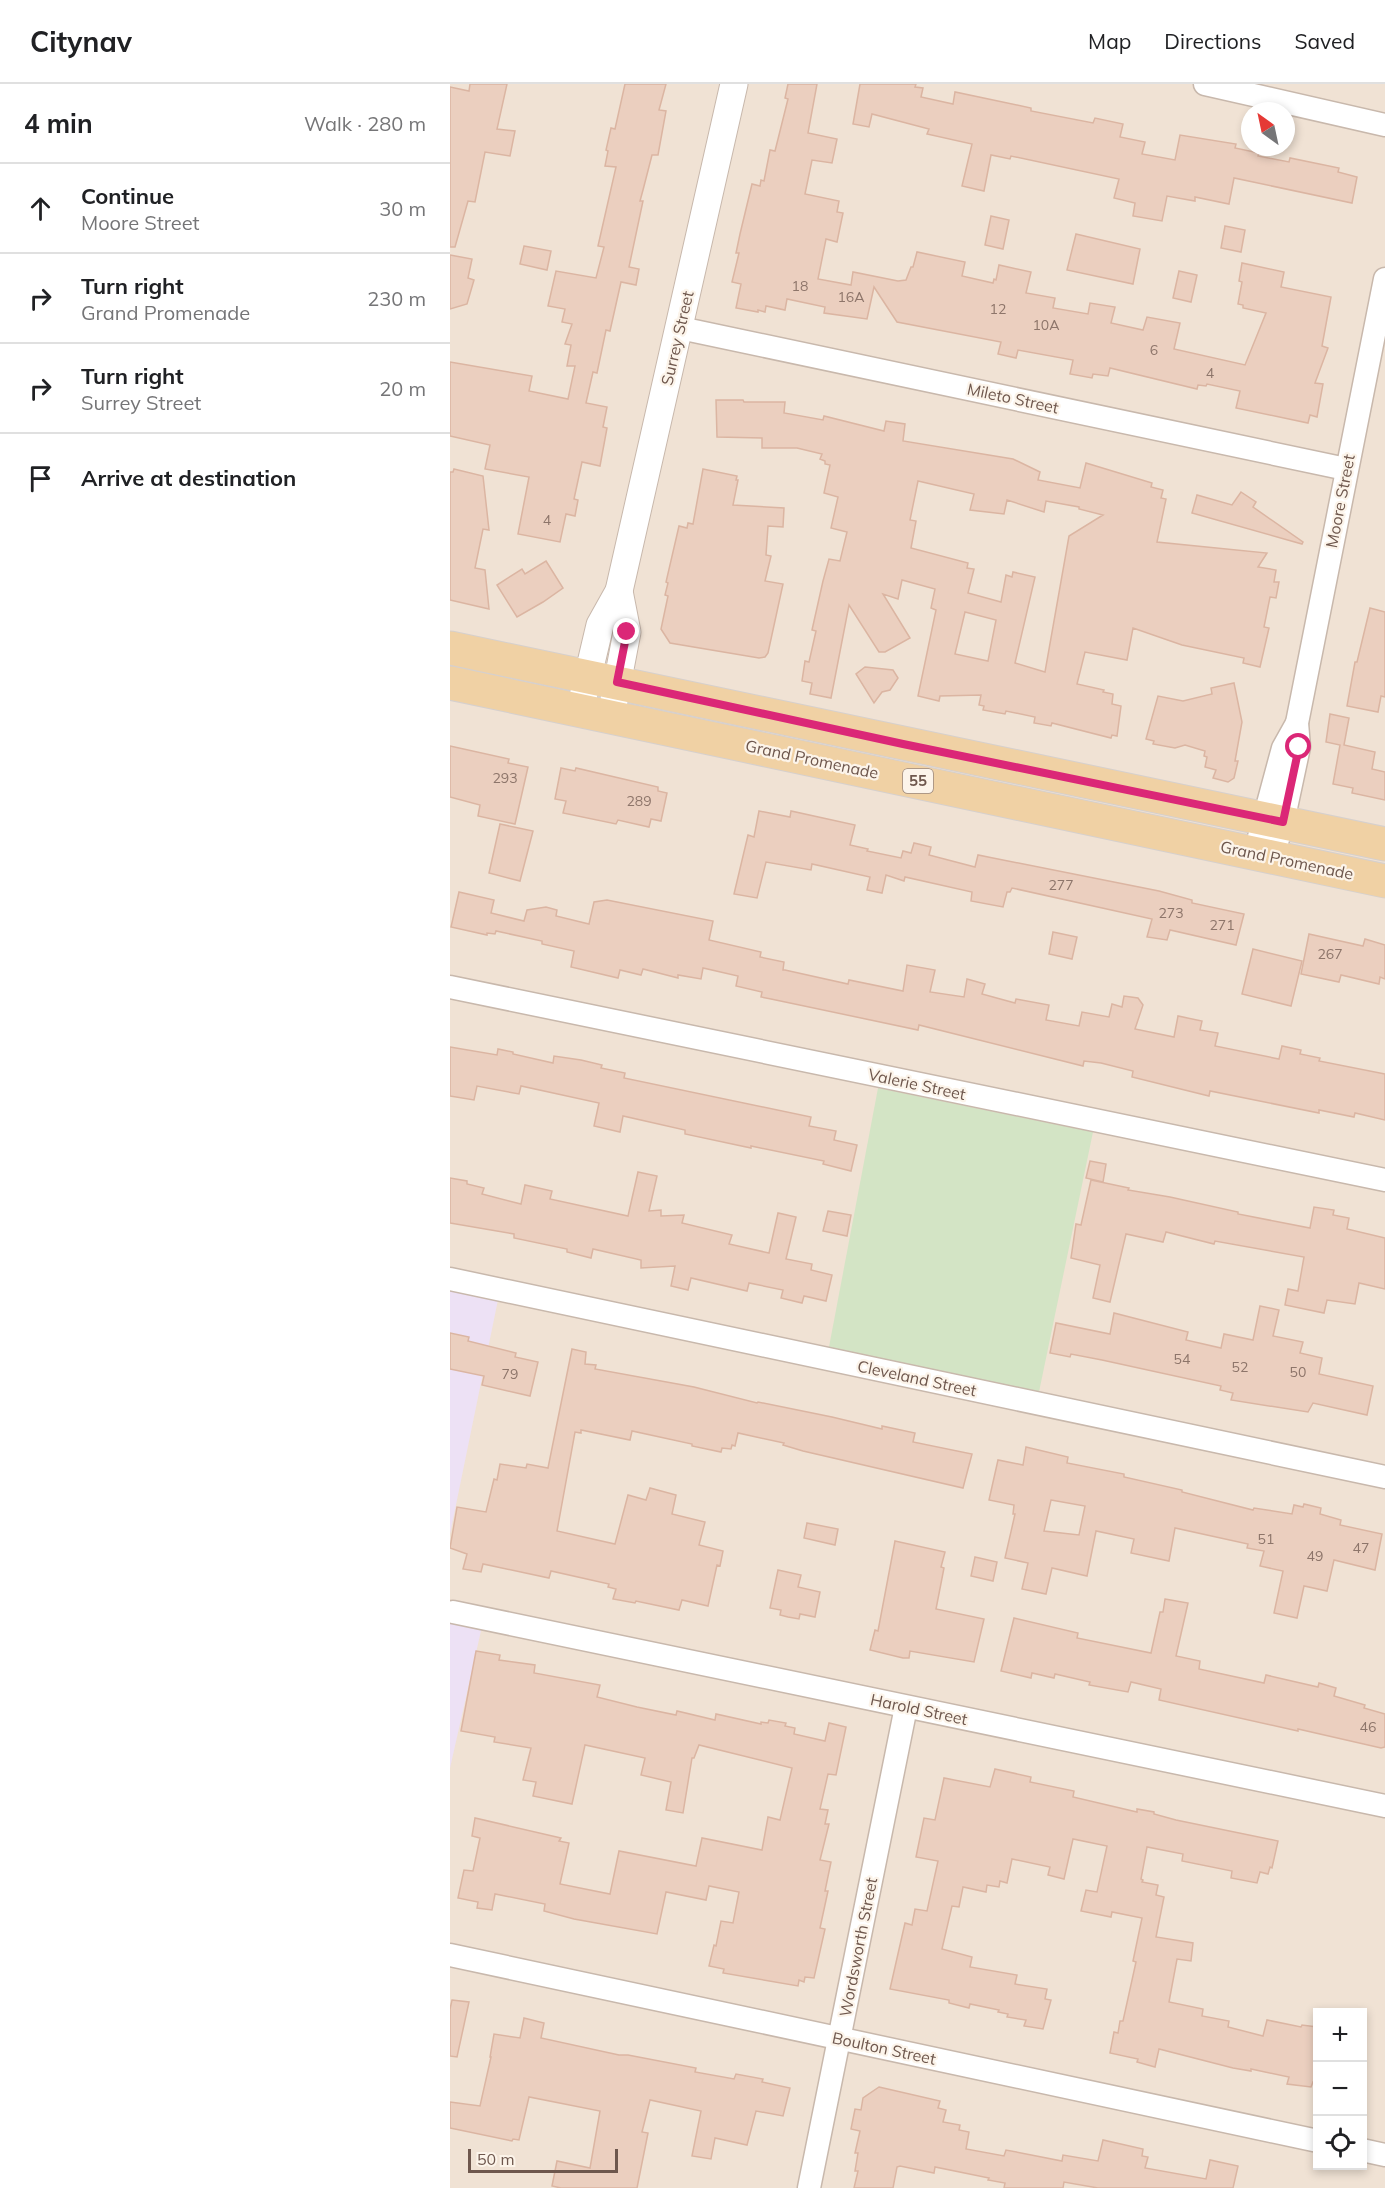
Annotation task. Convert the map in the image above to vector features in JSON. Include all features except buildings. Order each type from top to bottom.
[{"type":"main road","name":"Grand Promenade","points":[[450,648],[1385,844]]},
{"type":"main road","name":"Grand Promenade","points":[[450,683],[1385,881]]},
{"type":"street","name":"Surrey Street","points":[[596,713],[602,679],[600,625],[619,591],[734,84]]},
{"type":"street","points":[[1205,84],[1385,125]]},
{"type":"street","name":"Moore Street","points":[[1264,854],[1273,821],[1283,748],[1297,723],[1385,279]]},
{"type":"street","name":"Mileto Street","points":[[680,328],[1346,469]]},
{"type":"street","name":"Valerie Street","points":[[450,987],[1385,1180]]},
{"type":"street","name":"Cleveland Street","points":[[450,1279],[1385,1477]]},
{"type":"street","name":"Harold Street","points":[[453,1612],[1385,1806]]},
{"type":"street","name":"Wordsworth Street","points":[[808,2188],[906,1707]]},
{"type":"street","name":"Boulton Street","points":[[450,1955],[1313,2139]]},
{"type":"street","points":[[1367,2151],[1385,2155]]},
{"type":"shaded area","points":[[450,84],[1385,84],[1385,2188],[450,2188]]},
{"type":"shaded area","points":[[450,1279],[500,1290],[450,1534]]},
{"type":"shaded area","points":[[450,1609],[485,1613],[450,1768]]},
{"type":"green space","points":[[878,1088],[1093,1132],[1039,1392],[829,1347]]},
{"type":"route","points":[[627,632],[617,682],[903,744],[1283,822],[1299,747]]}]
